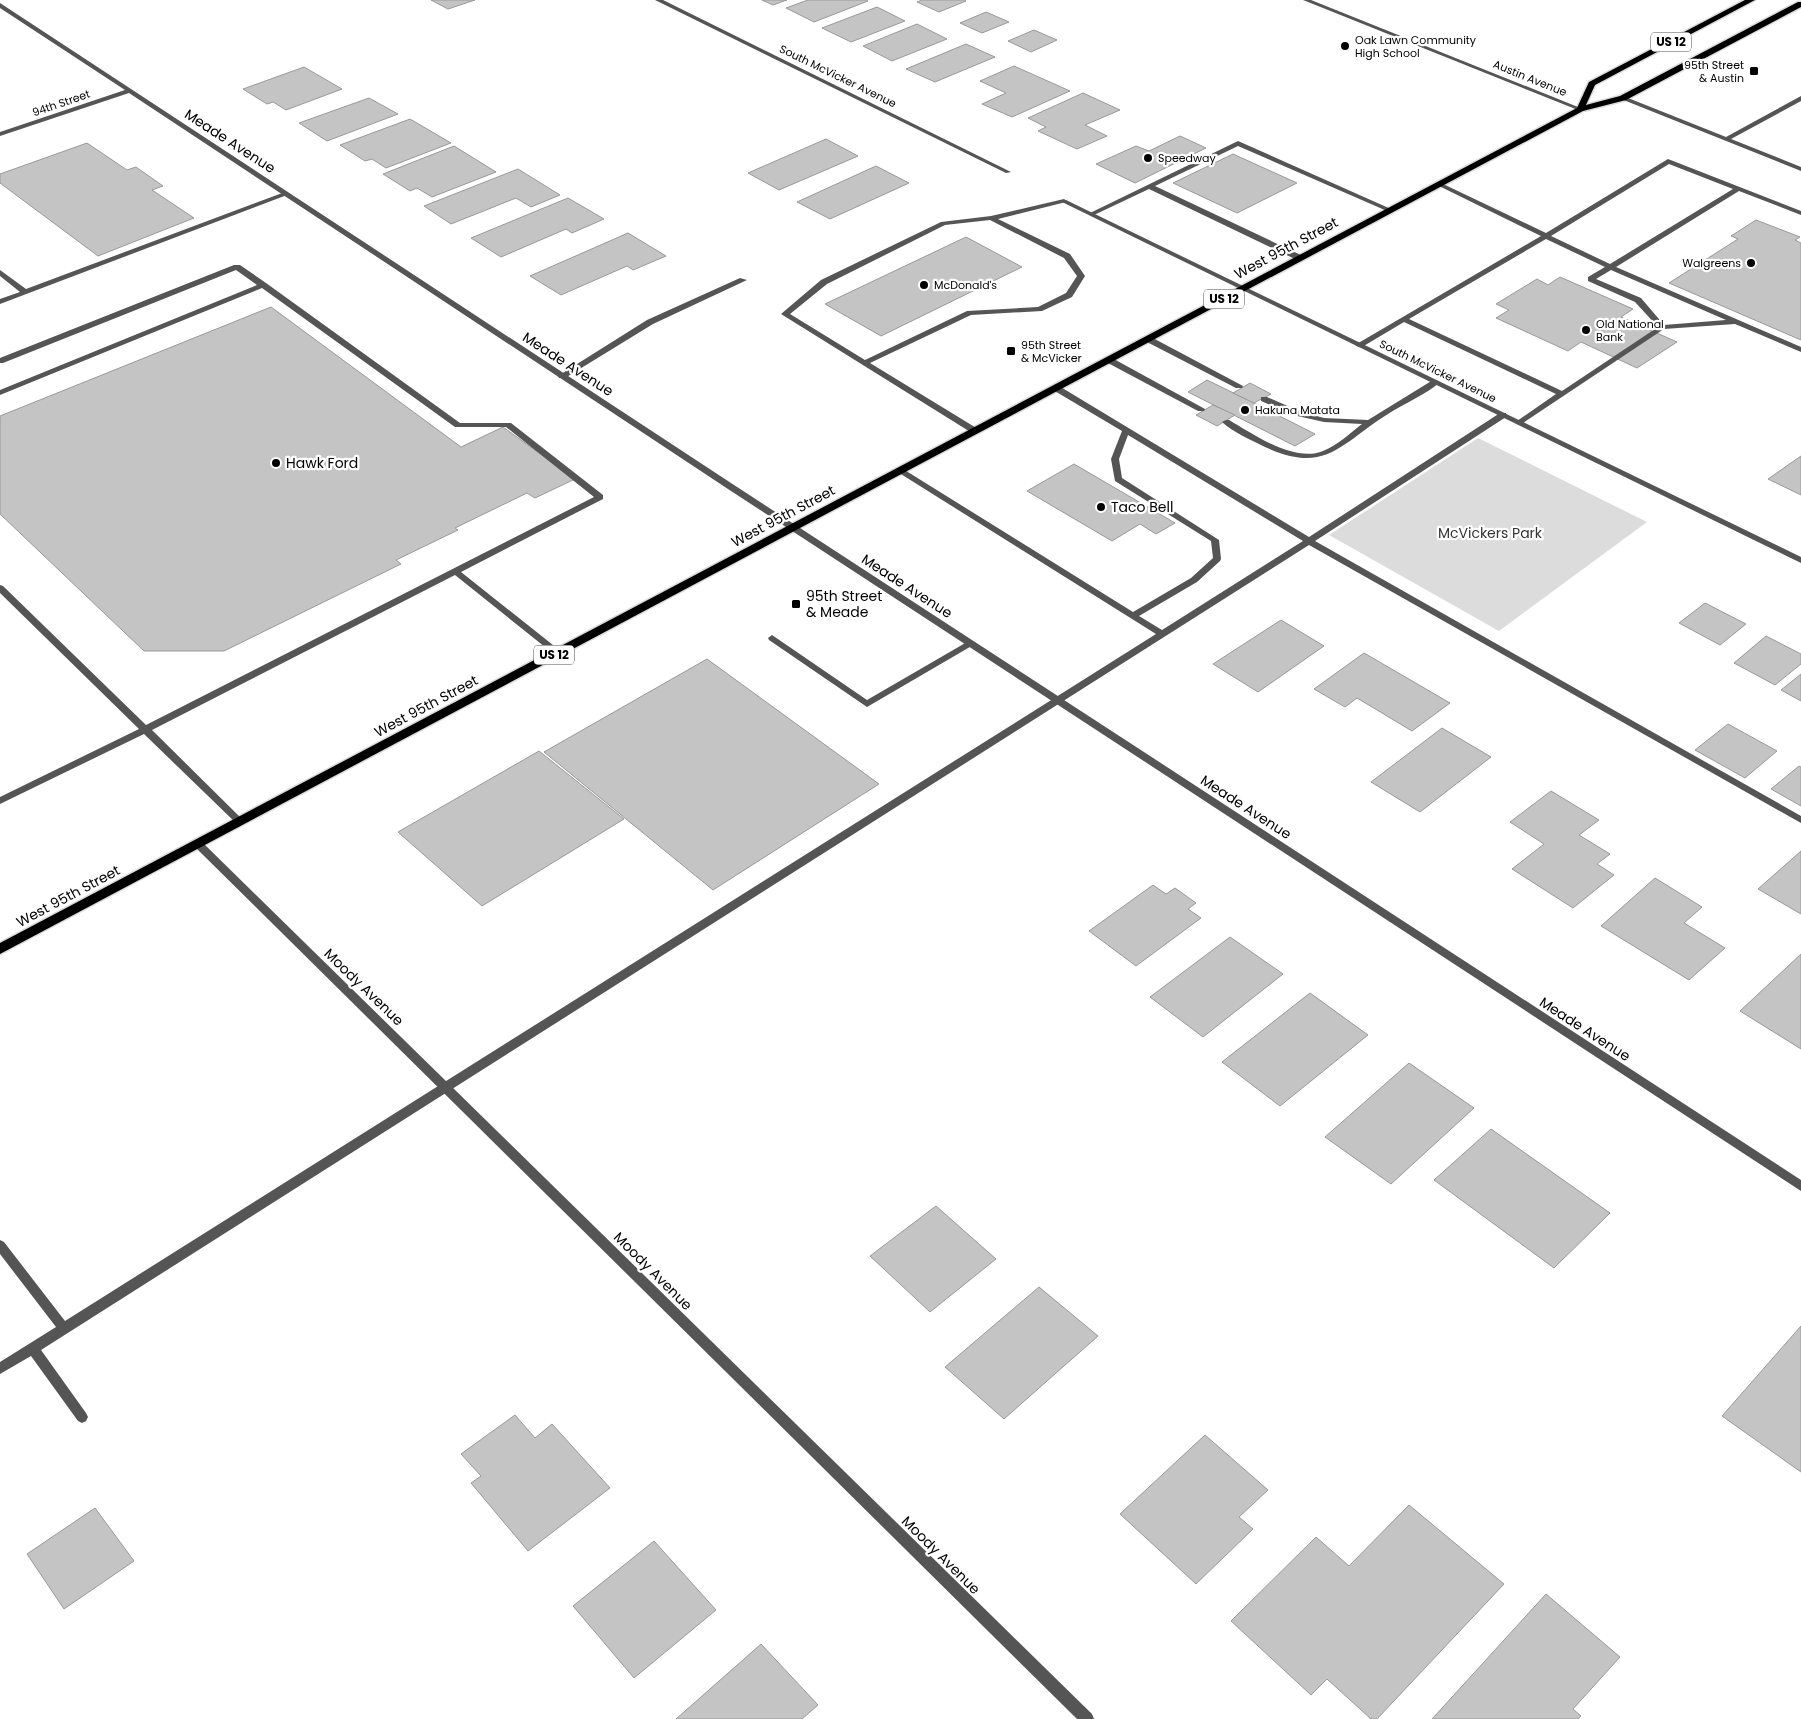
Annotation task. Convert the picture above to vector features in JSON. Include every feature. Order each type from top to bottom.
[{"type":"main road","name":"US 12","points":[[1580,109],[1592,84],[1751,0]]},
{"type":"main road","name":"West 95th Street","points":[[0,949],[1580,109],[1622,98],[1801,4]]},
{"type":"main road","points":[[1762,24],[1801,12]]},
{"type":"street","name":"South McVicker Avenue","points":[[658,0],[1008,172]]},
{"type":"street","name":"Austin Avenue","points":[[1306,0],[1580,109]]},
{"type":"street","name":"Meade Avenue","points":[[0,5],[793,528],[1801,1186]]},
{"type":"street","name":"94th Street","points":[[0,134],[129,91]]},
{"type":"street","points":[[1622,98],[1801,169]]},
{"type":"street","points":[[1726,139],[1801,98]]},
{"type":"street","points":[[1092,214],[1238,143],[1389,210]]},
{"type":"street","points":[[1359,345],[1546,236],[1668,162],[1801,213]]},
{"type":"street","points":[[1440,184],[1610,267],[1801,350]]},
{"type":"street","points":[[1149,186],[1300,258]]},
{"type":"street","points":[[1662,327],[1638,300],[1591,279],[1737,190]]},
{"type":"street","points":[[0,302],[285,194]]},
{"type":"street","name":"South McVicker Avenue","points":[[991,218],[1064,201],[1801,560]]},
{"type":"street","points":[[865,363],[970,312],[1039,309],[1069,295],[1081,276],[1067,256],[991,218],[943,223],[824,282],[785,314],[865,363],[975,430]]},
{"type":"street","points":[[0,361],[237,267],[458,425],[508,425],[600,497],[145,730],[0,802]]},
{"type":"street","points":[[0,272],[25,292]]},
{"type":"street","points":[[562,376],[650,322],[743,280]]},
{"type":"street","points":[[0,393],[263,286]]},
{"type":"street","points":[[1403,319],[1562,394]]},
{"type":"street","points":[[1520,423],[1662,327],[1737,322]]},
{"type":"street","points":[[1148,339],[1239,386]]},
{"type":"street","points":[[1109,360],[1200,409]]},
{"type":"street","points":[[1226,422],[1279,451],[1309,456],[1322,453],[1348,440],[1369,422],[1436,382]]},
{"type":"street","points":[[1056,388],[1309,541],[1801,820]]},
{"type":"street","points":[[1264,399],[1296,412],[1324,420],[1369,422]]},
{"type":"street","points":[[0,1370],[1309,541],[1503,415]]},
{"type":"street","points":[[1126,430],[1115,460],[1118,479],[1215,540],[1217,559],[1194,580],[1133,616]]},
{"type":"street","points":[[900,471],[1162,634]]},
{"type":"street","points":[[456,571],[558,653]]},
{"type":"street","points":[[0,588],[240,822]]},
{"type":"street","points":[[772,638],[867,704],[970,644]]},
{"type":"street","name":"Moody Avenue","points":[[198,844],[1086,1719]]},
{"type":"street","points":[[0,1245],[64,1329]]},
{"type":"street","points":[[33,1349],[82,1416]]},
{"type":"green space","name":"McVickers Park","points":[[1478,438],[1647,522],[1499,631],[1329,535]]},
{"type":"building","points":[[431,0],[475,0],[448,9]]},
{"type":"building","points":[[762,0],[787,0],[773,5]]},
{"type":"building","points":[[808,0],[868,1],[814,22],[786,8]]},
{"type":"building","points":[[922,0],[966,1],[939,12],[917,2]]},
{"type":"building","points":[[877,7],[905,21],[851,42],[822,28]]},
{"type":"building","points":[[986,12],[1009,22],[982,33],[960,23]]},
{"type":"building","points":[[917,24],[947,39],[892,61],[863,46]]},
{"type":"building","points":[[1034,30],[1057,40],[1031,52],[1008,41]]},
{"type":"building","points":[[966,44],[995,57],[935,82],[906,69]]},
{"type":"building","points":[[1014,66],[1070,91],[1012,117],[982,104],[1006,93],[980,81]]},
{"type":"building","points":[[304,67],[342,89],[286,110],[273,102],[267,104],[243,89]]},
{"type":"building","points":[[1083,93],[1120,110],[1085,125],[1107,136],[1077,149],[1038,131],[1046,127],[1028,118]]},
{"type":"building","points":[[369,98],[398,114],[327,141],[299,123]]},
{"type":"building","points":[[410,119],[451,143],[386,168],[372,159],[365,161],[340,145]]},
{"type":"building","name":"Speedway","points":[[1180,136],[1206,148],[1135,183],[1096,164],[1136,146],[1149,151]]},
{"type":"building","points":[[826,139],[858,156],[779,190],[748,173]]},
{"type":"building","points":[[87,143],[127,170],[136,167],[163,186],[152,190],[194,218],[98,256],[0,183],[0,174]]},
{"type":"building","points":[[454,146],[496,172],[432,197],[417,188],[410,191],[383,174]]},
{"type":"building","name":"Speedway","points":[[1233,154],[1297,183],[1237,213],[1173,183]]},
{"type":"building","points":[[876,166],[909,183],[830,219],[797,202]]},
{"type":"building","points":[[518,169],[560,195],[531,207],[516,198],[451,224],[424,206]]},
{"type":"building","points":[[568,198],[604,219],[572,233],[566,229],[501,257],[471,238]]},
{"type":"building","name":"Walgreens","points":[[1756,220],[1800,237],[1795,240],[1801,243],[1801,340],[1669,283],[1738,239],[1731,236]]},
{"type":"building","points":[[628,233],[666,256],[633,270],[627,266],[561,295],[530,276]]},
{"type":"building","name":"McDonald's","points":[[966,237],[1022,267],[881,336],[825,304]]},
{"type":"building","name":"Old National Bank","points":[[1560,277],[1633,309],[1621,317],[1677,342],[1637,368],[1581,342],[1568,351],[1496,318],[1509,310],[1496,304],[1537,279],[1548,285]]},
{"type":"building","name":"Hawk Ford","points":[[271,307],[461,447],[503,427],[575,479],[535,498],[527,493],[455,528],[458,530],[396,560],[401,564],[224,651],[144,651],[0,514],[0,416]]},
{"type":"building","name":"Hakuna Matata","points":[[1207,380],[1315,434],[1295,446],[1188,392]]},
{"type":"building","points":[[1250,383],[1271,394],[1254,403],[1233,393]]},
{"type":"building","points":[[1213,405],[1235,415],[1217,426],[1196,415]]},
{"type":"building","points":[[1801,456],[1801,495],[1768,479]]},
{"type":"building","name":"Taco Bell","points":[[1074,464],[1175,523],[1156,534],[1140,524],[1112,541],[1027,491]]},
{"type":"building","points":[[1705,603],[1746,624],[1720,645],[1679,623]]},
{"type":"building","points":[[1281,620],[1324,646],[1258,692],[1213,664]]},
{"type":"building","points":[[1766,636],[1801,654],[1801,664],[1775,685],[1734,663]]},
{"type":"building","points":[[1364,653],[1450,703],[1412,731],[1357,698],[1345,707],[1314,689]]},
{"type":"building","points":[[707,659],[879,784],[713,890],[544,752]]},
{"type":"building","points":[[1801,674],[1801,701],[1781,690]]},
{"type":"building","points":[[1728,724],[1777,751],[1745,778],[1695,750]]},
{"type":"building","points":[[1442,728],[1491,757],[1420,812],[1371,782]]},
{"type":"building","points":[[539,751],[624,819],[482,906],[398,832]]},
{"type":"building","points":[[1799,766],[1801,767],[1801,806],[1771,789]]},
{"type":"building","points":[[1551,791],[1599,820],[1579,835],[1610,854],[1597,864],[1614,875],[1573,908],[1512,869],[1544,844],[1510,822]]},
{"type":"building","points":[[1801,851],[1801,914],[1758,889]]},
{"type":"building","points":[[1655,878],[1702,907],[1684,923],[1725,948],[1689,980],[1601,926]]},
{"type":"building","points":[[1153,885],[1166,894],[1175,888],[1196,903],[1188,909],[1201,918],[1136,966],[1089,931]]},
{"type":"building","points":[[1230,937],[1283,974],[1203,1037],[1150,997]]},
{"type":"building","points":[[1801,954],[1801,1049],[1740,1011]]},
{"type":"building","points":[[1310,993],[1368,1035],[1280,1106],[1222,1062]]},
{"type":"building","points":[[1409,1063],[1474,1108],[1391,1184],[1325,1137]]},
{"type":"building","points":[[1491,1129],[1610,1213],[1554,1268],[1434,1180]]},
{"type":"building","points":[[936,1206],[996,1259],[930,1312],[870,1256]]},
{"type":"building","points":[[1039,1287],[1098,1336],[1004,1419],[945,1367]]},
{"type":"building","points":[[1801,1326],[1801,1472],[1722,1416]]},
{"type":"building","points":[[515,1415],[535,1438],[552,1424],[610,1488],[528,1551],[471,1483],[481,1476],[461,1454]]},
{"type":"building","points":[[1205,1435],[1268,1490],[1239,1517],[1253,1529],[1196,1584],[1120,1514]]},
{"type":"building","points":[[1409,1505],[1504,1584],[1377,1719],[1371,1719],[1327,1679],[1311,1695],[1231,1621],[1316,1537],[1349,1566]]},
{"type":"building","points":[[95,1508],[134,1561],[64,1609],[27,1554]]},
{"type":"building","points":[[654,1541],[716,1610],[634,1678],[573,1606]]},
{"type":"building","points":[[1546,1594],[1620,1657],[1573,1709],[1581,1716],[1578,1719],[1432,1719]]},
{"type":"building","points":[[761,1644],[818,1705],[802,1719],[676,1719]]},
{"type":"place","name":"Oak Lawn Community High School","points":[[1345,46]]},
{"type":"place","name":"95th Street & Austin","points":[[1754,71]]},
{"type":"place","name":"Speedway","points":[[1148,158]]},
{"type":"place","name":"Walgreens","points":[[1751,263]]},
{"type":"place","name":"McDonald's","points":[[924,285]]},
{"type":"place","name":"Old National Bank","points":[[1586,330]]},
{"type":"place","name":"95th Street & McVicker","points":[[1011,351]]},
{"type":"place","name":"Hakuna Matata","points":[[1245,410]]},
{"type":"place","name":"Hawk Ford","points":[[276,463]]},
{"type":"place","name":"Taco Bell","points":[[1101,507]]},
{"type":"place","name":"95th Street & Meade","points":[[796,604]]}]
